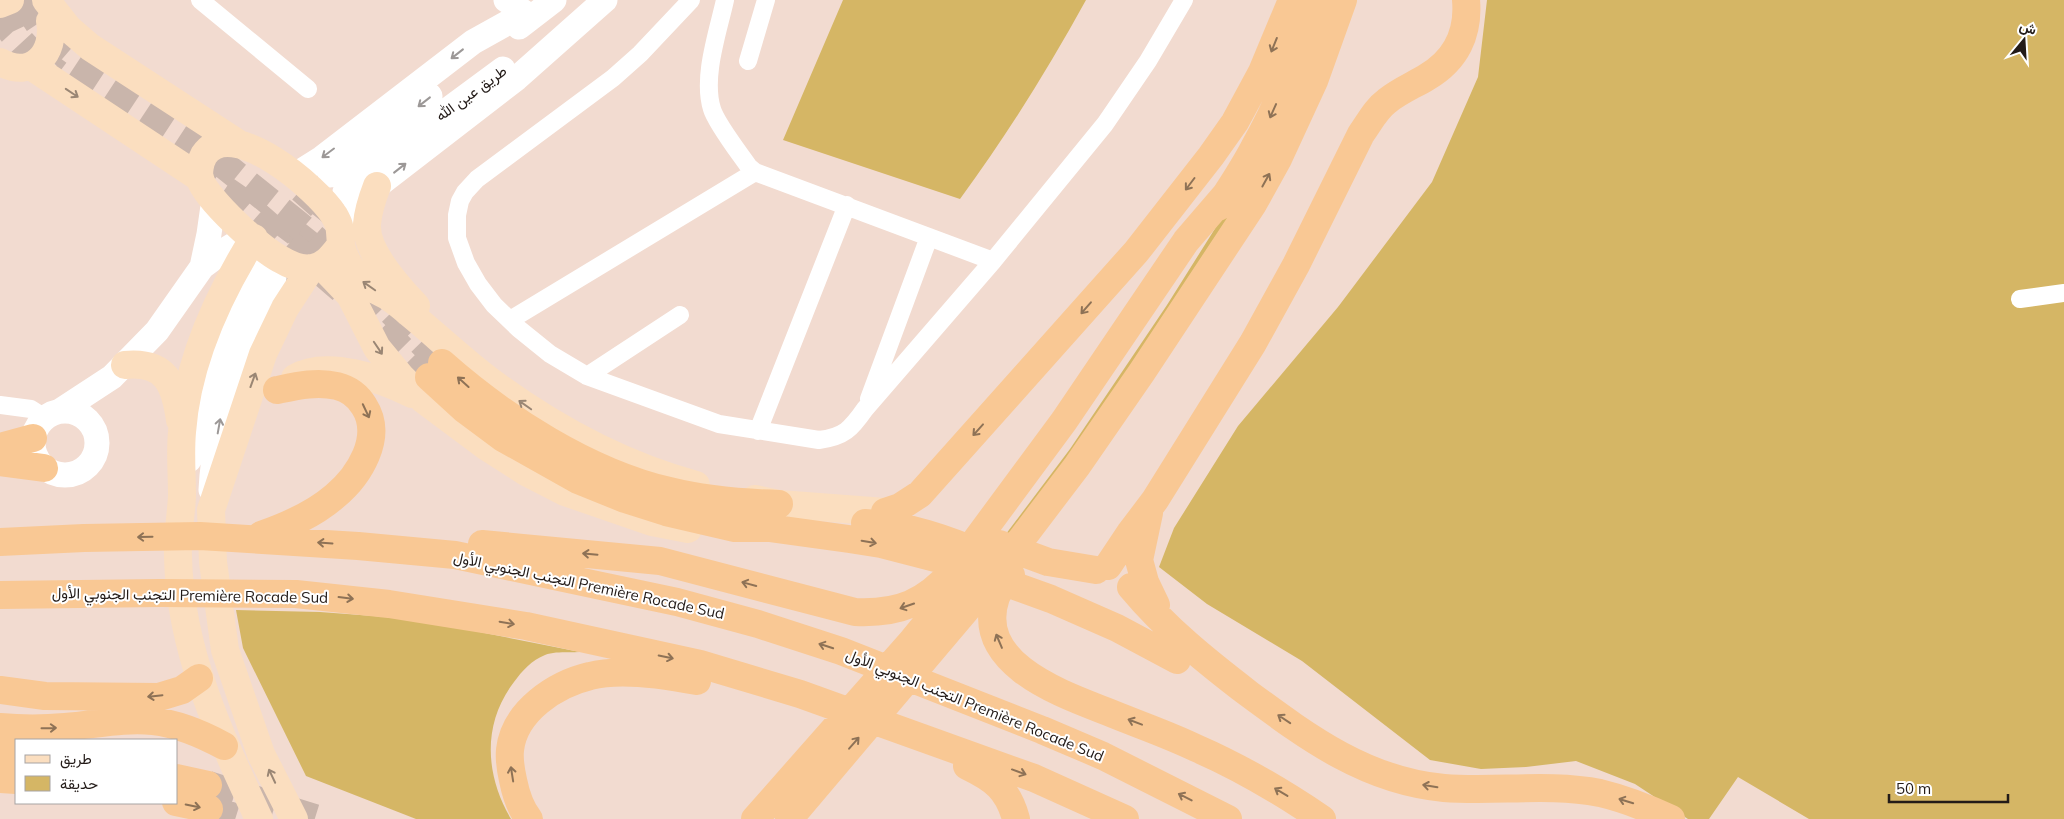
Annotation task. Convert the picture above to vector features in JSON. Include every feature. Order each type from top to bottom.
[{"type":"highway","points":[[885,512],[900,507],[920,494],[1018,386],[1165,217],[1234,122],[1271,53],[1292,0]]},
{"type":"highway","points":[[358,546],[411,540],[470,543],[652,560],[709,573],[855,612],[880,612],[909,606],[928,595],[971,587],[1032,506],[1255,147],[1300,46],[1314,0]]},
{"type":"highway","points":[[789,819],[1032,506],[1142,372],[1253,204],[1293,127],[1317,74],[1343,0]]},
{"type":"highway","points":[[1293,127],[1328,72],[1363,0]]},
{"type":"highway","points":[[1454,53],[1460,18],[1456,0]]},
{"type":"highway","points":[[435,371],[464,409],[503,438],[578,480],[625,499],[666,512],[735,528],[774,516],[802,523],[840,522],[901,527],[959,544],[1100,605],[1124,606],[1128,600],[1121,572],[1155,500],[1234,375],[1277,300],[1374,114],[1386,101],[1443,66],[1454,53],[1461,41],[1466,23],[1466,0]]},
{"type":"highway","points":[[435,371],[474,392],[509,417],[596,464],[632,479],[668,491],[742,503],[774,516],[943,560],[1051,599],[1183,654]]},
{"type":"highway","points":[[252,538],[305,517],[336,496],[359,467],[371,438],[368,412],[361,401],[351,392],[339,386],[326,384],[310,384],[276,390]]},
{"type":"highway","points":[[0,447],[46,422]]},
{"type":"highway","points":[[0,462],[44,468]]},
{"type":"highway","points":[[885,512],[937,523],[974,534],[1048,562],[1121,572],[1183,654],[1283,742],[1311,761],[1365,788],[1435,805],[1568,807],[1622,819]]},
{"type":"highway","name":"التجنب الجنوبي الأول Première Rocade Sud","points":[[0,542],[200,536],[358,546],[455,555],[510,565],[677,602],[758,624],[841,651],[1042,730],[1103,756],[1228,819]]},
{"type":"highway","points":[[1121,572],[1087,580],[1086,593],[1100,605],[1148,636],[1183,654],[1336,754],[1372,772],[1403,781],[1441,788],[1468,790],[1555,790],[1598,793],[1627,800],[1671,819]]},
{"type":"highway","points":[[971,587],[994,611],[994,626],[998,642],[1010,660],[1020,670],[1056,690],[1199,748],[1279,790],[1322,819]]},
{"type":"highway","name":"التجنب الجنوبي الأول Première Rocade Sud","points":[[0,595],[266,593],[337,597],[526,626],[700,664],[800,694],[1034,778],[1125,819]]},
{"type":"highway","points":[[529,819],[520,804],[516,791],[510,749],[519,725],[538,701],[551,691],[564,685],[592,675],[623,673],[667,675],[754,693],[800,694]]},
{"type":"highway","points":[[0,690],[44,696],[159,697],[182,690],[199,678]]},
{"type":"highway","points":[[0,728],[63,727],[128,720],[153,721],[178,725],[202,734],[224,746]]},
{"type":"highway","points":[[912,733],[932,747],[991,779],[1002,788],[1012,804],[1016,819]]},
{"type":"highway","points":[[0,755],[15,756]]},
{"type":"highway","points":[[0,779],[15,780]]},
{"type":"highway","points":[[178,779],[208,797],[178,802]]},
{"type":"highway","points":[[736,819],[758,804],[810,790]]},
{"type":"highway","points":[[755,819],[810,790]]},
{"type":"main road","points":[[0,4],[10,0]]},
{"type":"main road","points":[[41,6],[60,38],[86,63],[227,144],[264,155],[295,175],[327,204],[341,236],[353,272],[371,289],[392,299],[435,371]]},
{"type":"main road","points":[[0,62],[13,67],[31,66],[47,52],[52,32],[41,6]]},
{"type":"main road","points":[[31,66],[207,189],[252,237],[278,258],[296,267],[316,267],[350,295],[365,327],[390,365],[435,371]]},
{"type":"main road","points":[[207,189],[200,167],[203,157],[210,147],[227,144]]},
{"type":"main road","points":[[377,186],[366,226],[370,244],[380,262],[404,293],[435,371]]},
{"type":"main road","points":[[294,819],[262,754],[225,650],[213,562],[211,510],[251,385],[266,346],[285,308],[316,267],[331,258],[341,236]]},
{"type":"main road","points":[[252,237],[208,325],[190,384],[182,432],[182,498],[178,556],[184,614],[199,678],[224,746],[259,819]]},
{"type":"main road","points":[[119,371],[148,365],[163,374],[174,393],[182,432]]},
{"type":"main road","points":[[235,438],[253,413],[276,390],[299,376],[313,372],[345,372],[391,384],[435,371]]},
{"type":"main road","points":[[774,516],[885,512]]},
{"type":"street","points":[[200,0],[308,89]]},
{"type":"street","points":[[506,0],[531,17]]},
{"type":"street","name":"طريق عين الله","points":[[554,0],[531,17],[338,184],[400,146],[475,88],[603,0]]},
{"type":"street","points":[[341,236],[377,186],[517,78],[603,0]]},
{"type":"street","points":[[691,0],[640,54],[613,78],[478,179],[464,192],[457,215],[457,238],[466,263],[478,284],[494,305],[550,354],[587,376],[719,424],[819,440],[836,438],[853,427],[865,409],[993,261],[1105,124],[1142,58],[1184,0]]},
{"type":"street","points":[[725,0],[710,70],[708,89],[712,111],[749,167],[755,172],[993,261]]},
{"type":"street","points":[[748,61],[766,0]]},
{"type":"street","points":[[295,175],[322,158],[473,42],[509,22],[531,17]]},
{"type":"street","points":[[510,320],[755,172]]},
{"type":"street","points":[[202,267],[209,234],[207,189]]},
{"type":"street","points":[[758,431],[847,205]]},
{"type":"street","points":[[46,422],[77,413],[85,417],[95,430],[98,438],[94,459],[82,470],[75,474],[59,475],[44,468],[35,454],[46,422],[119,371],[157,330],[202,267],[225,250],[252,237]]},
{"type":"street","points":[[865,409],[929,237]]},
{"type":"street","points":[[182,498],[210,368],[233,306],[265,273],[224,399],[212,474],[211,510]]},
{"type":"street","points":[[2020,299],[2064,292]]},
{"type":"street","points":[[587,376],[680,315]]},
{"type":"street","points":[[95,430],[102,403],[119,371]]},
{"type":"street","points":[[0,405],[31,409],[46,422]]},
{"type":"green space","points":[[843,0],[1086,0],[1026,101],[960,199],[783,140]]},
{"type":"green space","points":[[1324,0],[1330,0],[1322,29],[1241,198],[1046,493],[954,603],[1070,449],[1167,305],[1216,227]]},
{"type":"green space","points":[[1487,0],[2064,0],[2064,819],[1809,819],[1738,777],[1709,819],[1688,819],[1635,784],[1576,761],[1526,767],[1481,769],[1430,760],[1302,661],[1207,604],[1159,567],[1174,528],[1238,426],[1338,307],[1432,182],[1478,77]]},
{"type":"green space","points":[[236,610],[320,612],[414,619],[580,652],[549,654],[540,657],[532,663],[514,682],[496,715],[492,732],[492,767],[502,802],[511,819],[416,819],[306,776],[243,648]]},
{"type":"tunnel","points":[[23,0],[51,42],[75,63],[198,144],[301,227],[351,271]]},
{"type":"tunnel","points":[[0,7],[12,32],[34,56],[58,74]]},
{"type":"tunnel","points":[[190,166],[237,198],[347,294],[429,377]]},
{"type":"tunnel","points":[[256,266],[288,223],[329,177]]},
{"type":"tunnel","points":[[274,278],[342,195]]},
{"type":"tunnel","points":[[392,312],[442,363]]},
{"type":"tunnel","points":[[208,785],[318,819]]},
{"type":"tunnel","points":[[209,809],[241,819]]}]
